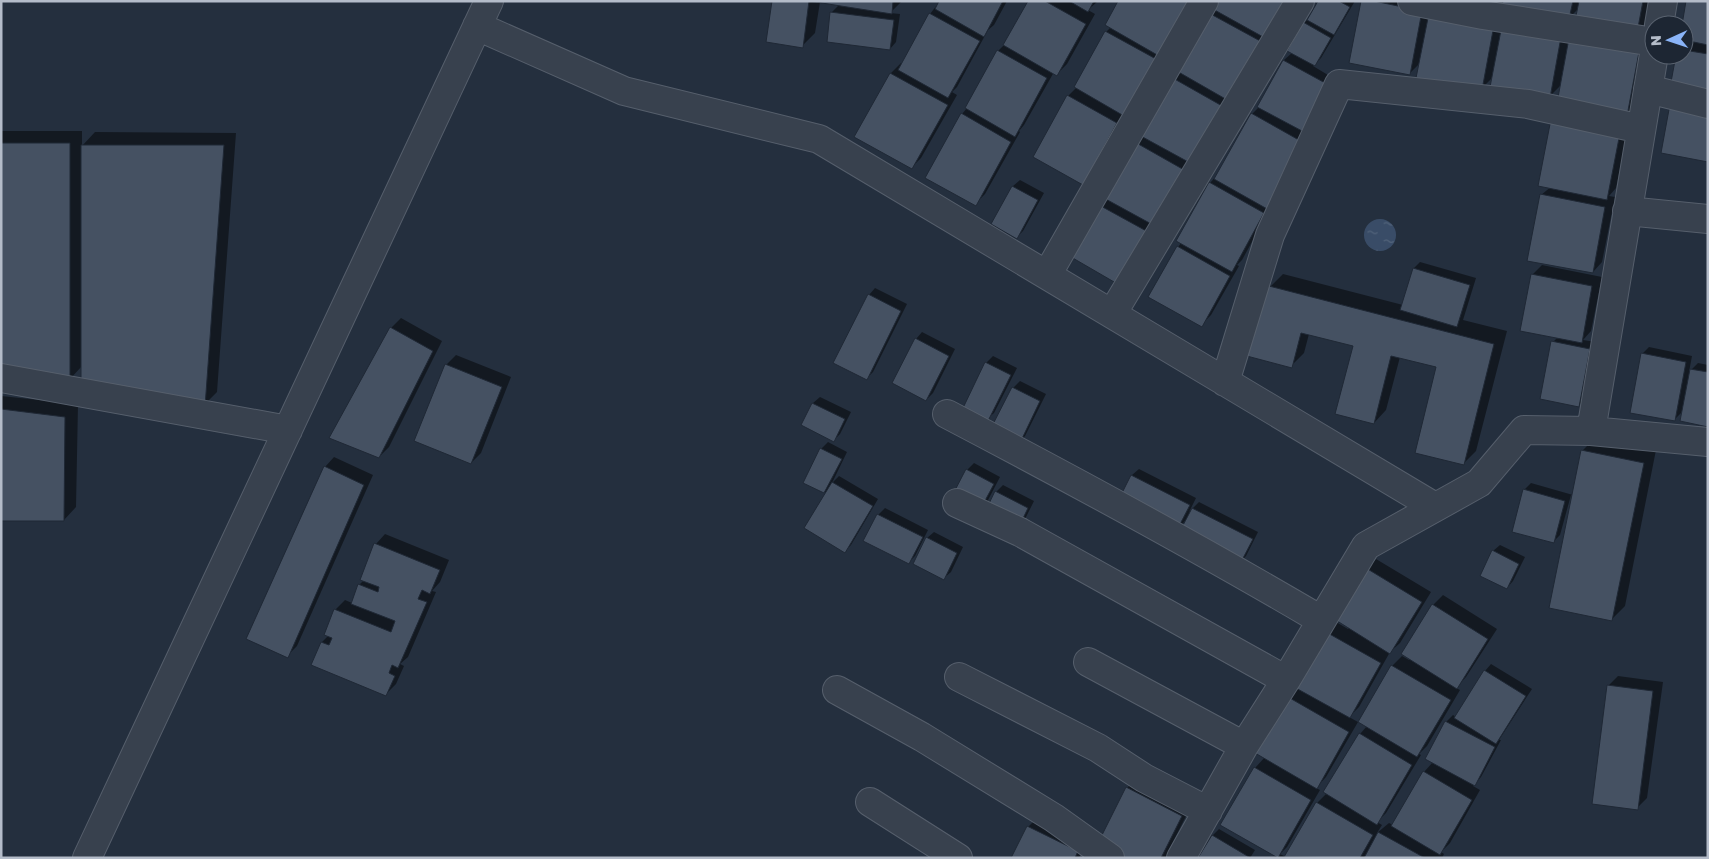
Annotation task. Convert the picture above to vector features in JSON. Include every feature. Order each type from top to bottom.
[{"type":"street","points":[[87,858],[489,1]]},
{"type":"street","points":[[1047,275],[1204,1]]},
{"type":"street","points":[[1112,314],[1300,1]]},
{"type":"street","points":[[1412,1],[1483,15],[1644,40]]},
{"type":"street","points":[[1661,15],[1663,1]]},
{"type":"street","points":[[477,26],[624,91],[819,139],[1435,507]]},
{"type":"street","points":[[1592,431],[1652,65]]},
{"type":"street","points":[[1225,382],[1270,235],[1339,84],[1528,104],[1641,129]]},
{"type":"street","points":[[1648,89],[1708,104]]},
{"type":"street","points":[[1627,211],[1708,219]]},
{"type":"street","points":[[1,378],[288,430]]},
{"type":"street","points":[[947,414],[1058,472],[1322,620]]},
{"type":"street","points":[[1181,858],[1244,746],[1366,546],[1479,483],[1524,430],[1592,431],[1708,442]]},
{"type":"street","points":[[957,503],[1020,532],[1286,680]]},
{"type":"street","points":[[1088,662],[1244,746]]},
{"type":"street","points":[[959,678],[1098,748],[1144,778],[1208,811]]},
{"type":"street","points":[[837,690],[922,737],[1046,813],[1110,858]]},
{"type":"street","points":[[870,802],[958,858]]},
{"type":"water","points":[[1380,219],[1386,220],[1391,224],[1395,229],[1395,241],[1391,246],[1386,250],[1380,251],[1374,250],[1369,246],[1365,241],[1364,235],[1365,229],[1369,224],[1374,220]]},
{"type":"building","points":[[772,1],[809,1],[803,48],[766,42]]},
{"type":"building","points":[[809,1],[893,1],[892,14]]},
{"type":"building","points":[[939,1],[1003,1],[984,37],[935,9]]},
{"type":"building","points":[[1028,1],[1045,1],[1086,24],[1057,76],[1003,45]]},
{"type":"building","points":[[1069,1],[1094,1],[1088,12]]},
{"type":"building","points":[[1118,1],[1190,1],[1159,56],[1105,25]]},
{"type":"building","points":[[1215,1],[1285,1],[1265,38],[1211,8]]},
{"type":"building","points":[[1318,1],[1339,1],[1350,7],[1334,35],[1307,20]]},
{"type":"building","points":[[1361,1],[1374,1],[1422,11],[1410,75],[1349,63]]},
{"type":"building","points":[[1503,1],[1573,1],[1569,19],[1502,6]]},
{"type":"building","points":[[1579,1],[1643,1],[1637,33],[1575,21]]},
{"type":"building","points":[[1686,1],[1708,1],[1708,45],[1694,42],[1694,15],[1684,15]]},
{"type":"building","points":[[830,12],[894,20],[890,50],[827,42]]},
{"type":"building","points":[[1207,12],[1262,42],[1229,101],[1175,70]]},
{"type":"building","points":[[929,13],[980,41],[948,98],[898,70]]},
{"type":"building","points":[[1429,13],[1494,25],[1482,90],[1416,78]]},
{"type":"building","points":[[1303,22],[1331,38],[1315,66],[1287,51]]},
{"type":"building","points":[[1502,25],[1561,37],[1550,98],[1490,87]]},
{"type":"building","points":[[1105,31],[1156,59],[1124,116],[1074,87]]},
{"type":"building","points":[[1569,38],[1639,52],[1627,116],[1557,103]]},
{"type":"building","points":[[997,50],[1047,78],[1015,137],[965,108]]},
{"type":"building","points":[[1694,52],[1708,54],[1708,100],[1669,93],[1674,65],[1694,65]]},
{"type":"building","points":[[1283,60],[1327,84],[1302,131],[1257,107]]},
{"type":"building","points":[[890,73],[948,105],[912,169],[854,137]]},
{"type":"building","points":[[1171,77],[1224,107],[1192,164],[1139,135]]},
{"type":"building","points":[[1067,95],[1117,123],[1083,185],[1033,157]]},
{"type":"building","points":[[1670,104],[1708,111],[1708,162],[1661,153]]},
{"type":"building","points":[[961,113],[1011,142],[976,206],[925,178]]},
{"type":"building","points":[[1251,113],[1306,144],[1269,210],[1214,179]]},
{"type":"building","points":[[1551,119],[1620,133],[1607,200],[1538,186]]},
{"type":"building","points":[[1133,141],[1186,171],[1155,226],[1102,197]]},
{"type":"building","points":[[1,143],[70,143],[70,380],[1,371]]},
{"type":"building","points":[[81,145],[224,145],[205,407],[81,382]]},
{"type":"building","points":[[1209,182],[1264,213],[1232,272],[1176,241]]},
{"type":"building","points":[[1012,186],[1038,200],[1017,239],[991,224]]},
{"type":"building","points":[[1540,194],[1605,207],[1593,273],[1527,261]]},
{"type":"building","points":[[1099,205],[1150,233],[1121,286],[1071,257]]},
{"type":"building","points":[[1177,246],[1230,276],[1202,327],[1148,297]]},
{"type":"building","points":[[1413,268],[1470,285],[1457,327],[1400,310]]},
{"type":"building","points":[[1531,274],[1592,286],[1582,343],[1520,331]]},
{"type":"building","points":[[1269,286],[1494,344],[1464,465],[1415,453],[1436,367],[1391,356],[1374,424],[1335,414],[1353,346],[1301,333],[1292,368],[1243,355]]},
{"type":"building","points":[[868,294],[901,311],[867,380],[833,363]]},
{"type":"building","points":[[390,327],[433,351],[379,458],[329,438]]},
{"type":"building","points":[[915,338],[949,356],[926,401],[892,383]]},
{"type":"building","points":[[1551,341],[1590,349],[1579,407],[1540,399]]},
{"type":"building","points":[[1641,353],[1686,362],[1675,421],[1630,413]]},
{"type":"building","points":[[985,362],[1011,375],[988,421],[963,408]]},
{"type":"building","points":[[445,364],[502,387],[471,464],[414,441]]},
{"type":"building","points":[[1690,369],[1708,372],[1708,427],[1680,421]]},
{"type":"building","points":[[1012,387],[1040,401],[1019,445],[990,430]]},
{"type":"building","points":[[812,403],[845,419],[834,442],[801,425]]},
{"type":"building","points":[[1,409],[65,417],[64,521],[1,521]]},
{"type":"building","points":[[820,448],[842,459],[824,493],[803,483]]},
{"type":"building","points":[[1581,450],[1644,463],[1612,621],[1549,608]]},
{"type":"building","points":[[324,466],[364,485],[288,658],[246,639]]},
{"type":"building","points":[[966,469],[994,484],[980,510],[952,496]]},
{"type":"building","points":[[1131,475],[1190,505],[1177,530],[1118,501]]},
{"type":"building","points":[[832,482],[873,506],[845,553],[804,528]]},
{"type":"building","points":[[1523,489],[1565,501],[1554,543],[1512,532]]},
{"type":"building","points":[[995,491],[1028,508],[1018,529],[985,512]]},
{"type":"building","points":[[1192,508],[1253,539],[1240,564],[1179,533]]},
{"type":"building","points":[[877,514],[923,537],[909,564],[863,541]]},
{"type":"building","points":[[926,537],[957,553],[944,580],[913,564]]},
{"type":"building","points":[[374,543],[440,570],[430,594],[422,590],[418,599],[427,602],[398,668],[392,665],[389,673],[395,676],[386,696],[311,665],[321,642],[329,645],[332,638],[324,635],[334,609],[391,632],[395,621],[351,604],[358,584],[378,592],[379,587],[360,580]]},
{"type":"building","points":[[1492,550],[1519,564],[1507,589],[1480,576]]},
{"type":"building","points":[[1366,568],[1422,602],[1390,654],[1334,619]]},
{"type":"building","points":[[1432,604],[1488,639],[1457,689],[1401,654]]},
{"type":"building","points":[[1326,632],[1381,663],[1350,718],[1294,687]]},
{"type":"building","points":[[1391,665],[1451,700],[1417,757],[1358,722]]},
{"type":"building","points":[[1484,670],[1526,696],[1496,744],[1454,718]]},
{"type":"building","points":[[1607,685],[1653,691],[1638,810],[1592,804]]},
{"type":"building","points":[[1288,697],[1349,732],[1317,789],[1255,753]]},
{"type":"building","points":[[1445,721],[1495,747],[1475,786],[1425,759]]},
{"type":"building","points":[[1359,733],[1412,765],[1377,825],[1323,792]]},
{"type":"building","points":[[1254,767],[1311,800],[1278,858],[1220,825]]},
{"type":"building","points":[[1423,771],[1472,800],[1440,855],[1391,826]]},
{"type":"building","points":[[1126,787],[1182,816],[1161,858],[1123,858],[1097,845]]},
{"type":"building","points":[[1316,802],[1373,835],[1360,858],[1284,857]]},
{"type":"building","points":[[1027,826],[1078,851],[1075,858],[1011,858]]},
{"type":"building","points":[[1378,832],[1425,858],[1364,858]]},
{"type":"building","points":[[1212,835],[1249,857],[1249,858],[1198,858]]}]
